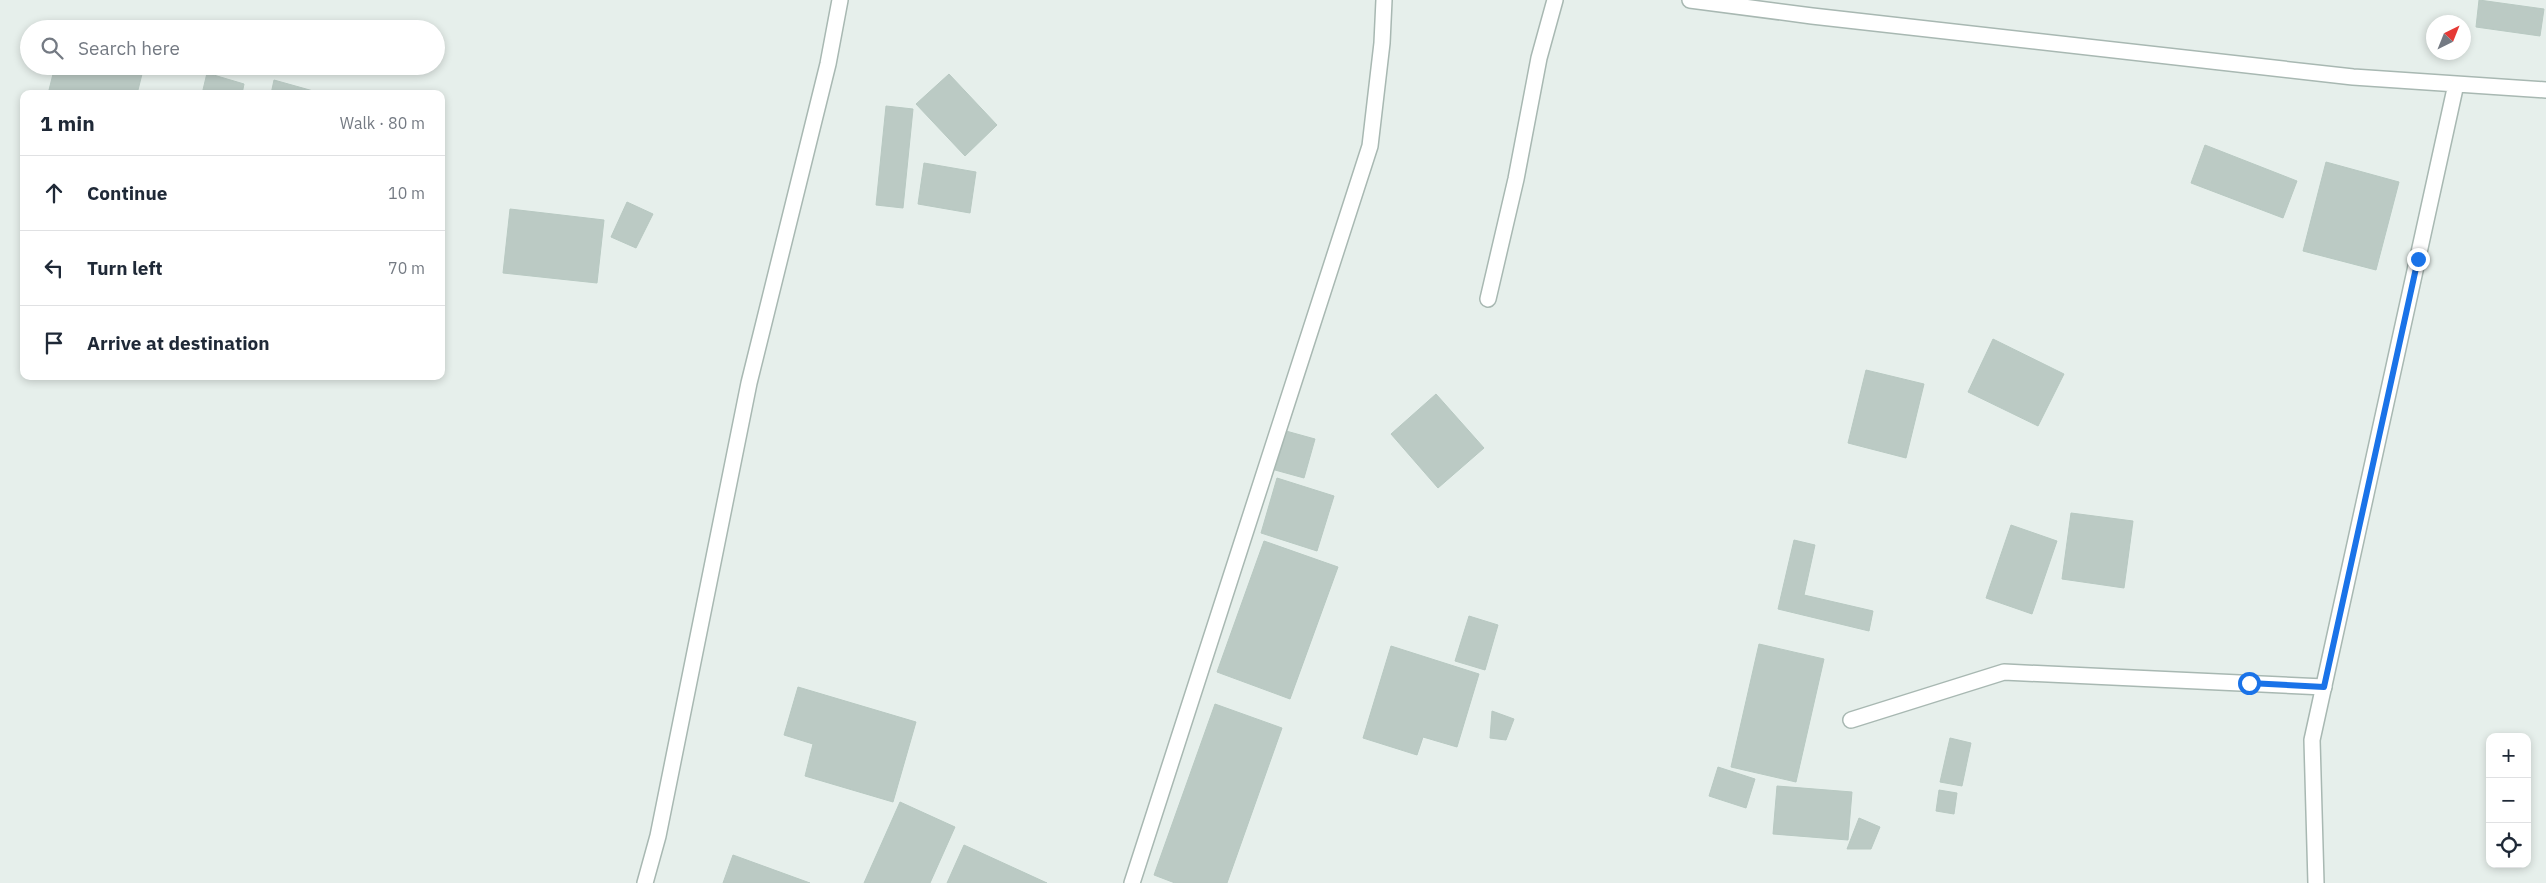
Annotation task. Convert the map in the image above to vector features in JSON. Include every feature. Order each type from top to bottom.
[{"type":"street","points":[[645,883],[660,826],[748,383],[828,64],[840,0]]},
{"type":"street","points":[[1132,883],[1370,146],[1382,43],[1384,0]]},
{"type":"street","points":[[1488,299],[1516,178],[1539,58],[1555,0]]},
{"type":"street","points":[[1690,0],[1812,16],[2333,75],[2546,90]]},
{"type":"street","points":[[2316,883],[2312,740],[2456,84]]},
{"type":"street","points":[[1851,720],[2004,672],[2324,687]]},
{"type":"building","points":[[2479,0],[2544,9],[2540,36],[2476,27]]},
{"type":"building","points":[[949,74],[997,125],[965,156],[916,104]]},
{"type":"building","points":[[53,75],[142,75],[138,90],[49,90]]},
{"type":"building","points":[[207,75],[214,75],[244,84],[243,90],[203,90]]},
{"type":"building","points":[[274,80],[310,90],[272,90]]},
{"type":"building","points":[[886,106],[913,109],[903,208],[876,205]]},
{"type":"building","points":[[2205,145],[2297,181],[2283,218],[2191,183]]},
{"type":"building","points":[[2326,162],[2399,182],[2376,270],[2303,251]]},
{"type":"building","points":[[924,163],[976,172],[970,213],[918,204]]},
{"type":"building","points":[[627,202],[653,214],[636,248],[611,237]]},
{"type":"building","points":[[510,209],[604,220],[597,283],[503,273]]},
{"type":"building","points":[[1993,339],[2064,374],[2038,426],[1968,392]]},
{"type":"building","points":[[1866,370],[1924,384],[1906,458],[1848,443]]},
{"type":"building","points":[[1436,394],[1484,448],[1438,488],[1391,434]]},
{"type":"building","points":[[1286,431],[1315,439],[1304,478],[1275,470]]},
{"type":"building","points":[[1277,478],[1334,496],[1317,551],[1261,533]]},
{"type":"building","points":[[2071,513],[2133,521],[2124,588],[2062,579]]},
{"type":"building","points":[[2011,525],[2057,541],[2032,614],[1986,598]]},
{"type":"building","points":[[1794,540],[1815,545],[1804,595],[1873,611],[1869,631],[1778,609]]},
{"type":"building","points":[[1264,541],[1338,567],[1290,699],[1217,672]]},
{"type":"building","points":[[1469,616],[1498,625],[1485,670],[1455,661]]},
{"type":"building","points":[[1759,644],[1824,659],[1796,782],[1731,767]]},
{"type":"building","points":[[1391,646],[1479,674],[1457,747],[1423,737],[1417,755],[1363,738]]},
{"type":"building","points":[[798,687],[916,722],[893,802],[805,776],[813,744],[784,735]]},
{"type":"building","points":[[1215,704],[1282,728],[1227,883],[1175,883],[1154,875]]},
{"type":"building","points":[[1492,711],[1514,719],[1506,740],[1490,738]]},
{"type":"building","points":[[1950,738],[1971,743],[1962,786],[1940,782]]},
{"type":"building","points":[[1718,767],[1755,779],[1746,808],[1709,796]]},
{"type":"building","points":[[1777,786],[1852,792],[1848,840],[1773,834]]},
{"type":"building","points":[[1939,790],[1957,793],[1954,814],[1936,811]]},
{"type":"building","points":[[900,802],[955,827],[930,883],[864,883]]},
{"type":"building","points":[[1859,818],[1880,827],[1871,849],[1847,849]]},
{"type":"building","points":[[964,845],[1047,883],[947,883]]},
{"type":"building","points":[[733,855],[810,883],[723,883]]},
{"type":"route","points":[[2249,683],[2324,687],[2418,259]]}]
